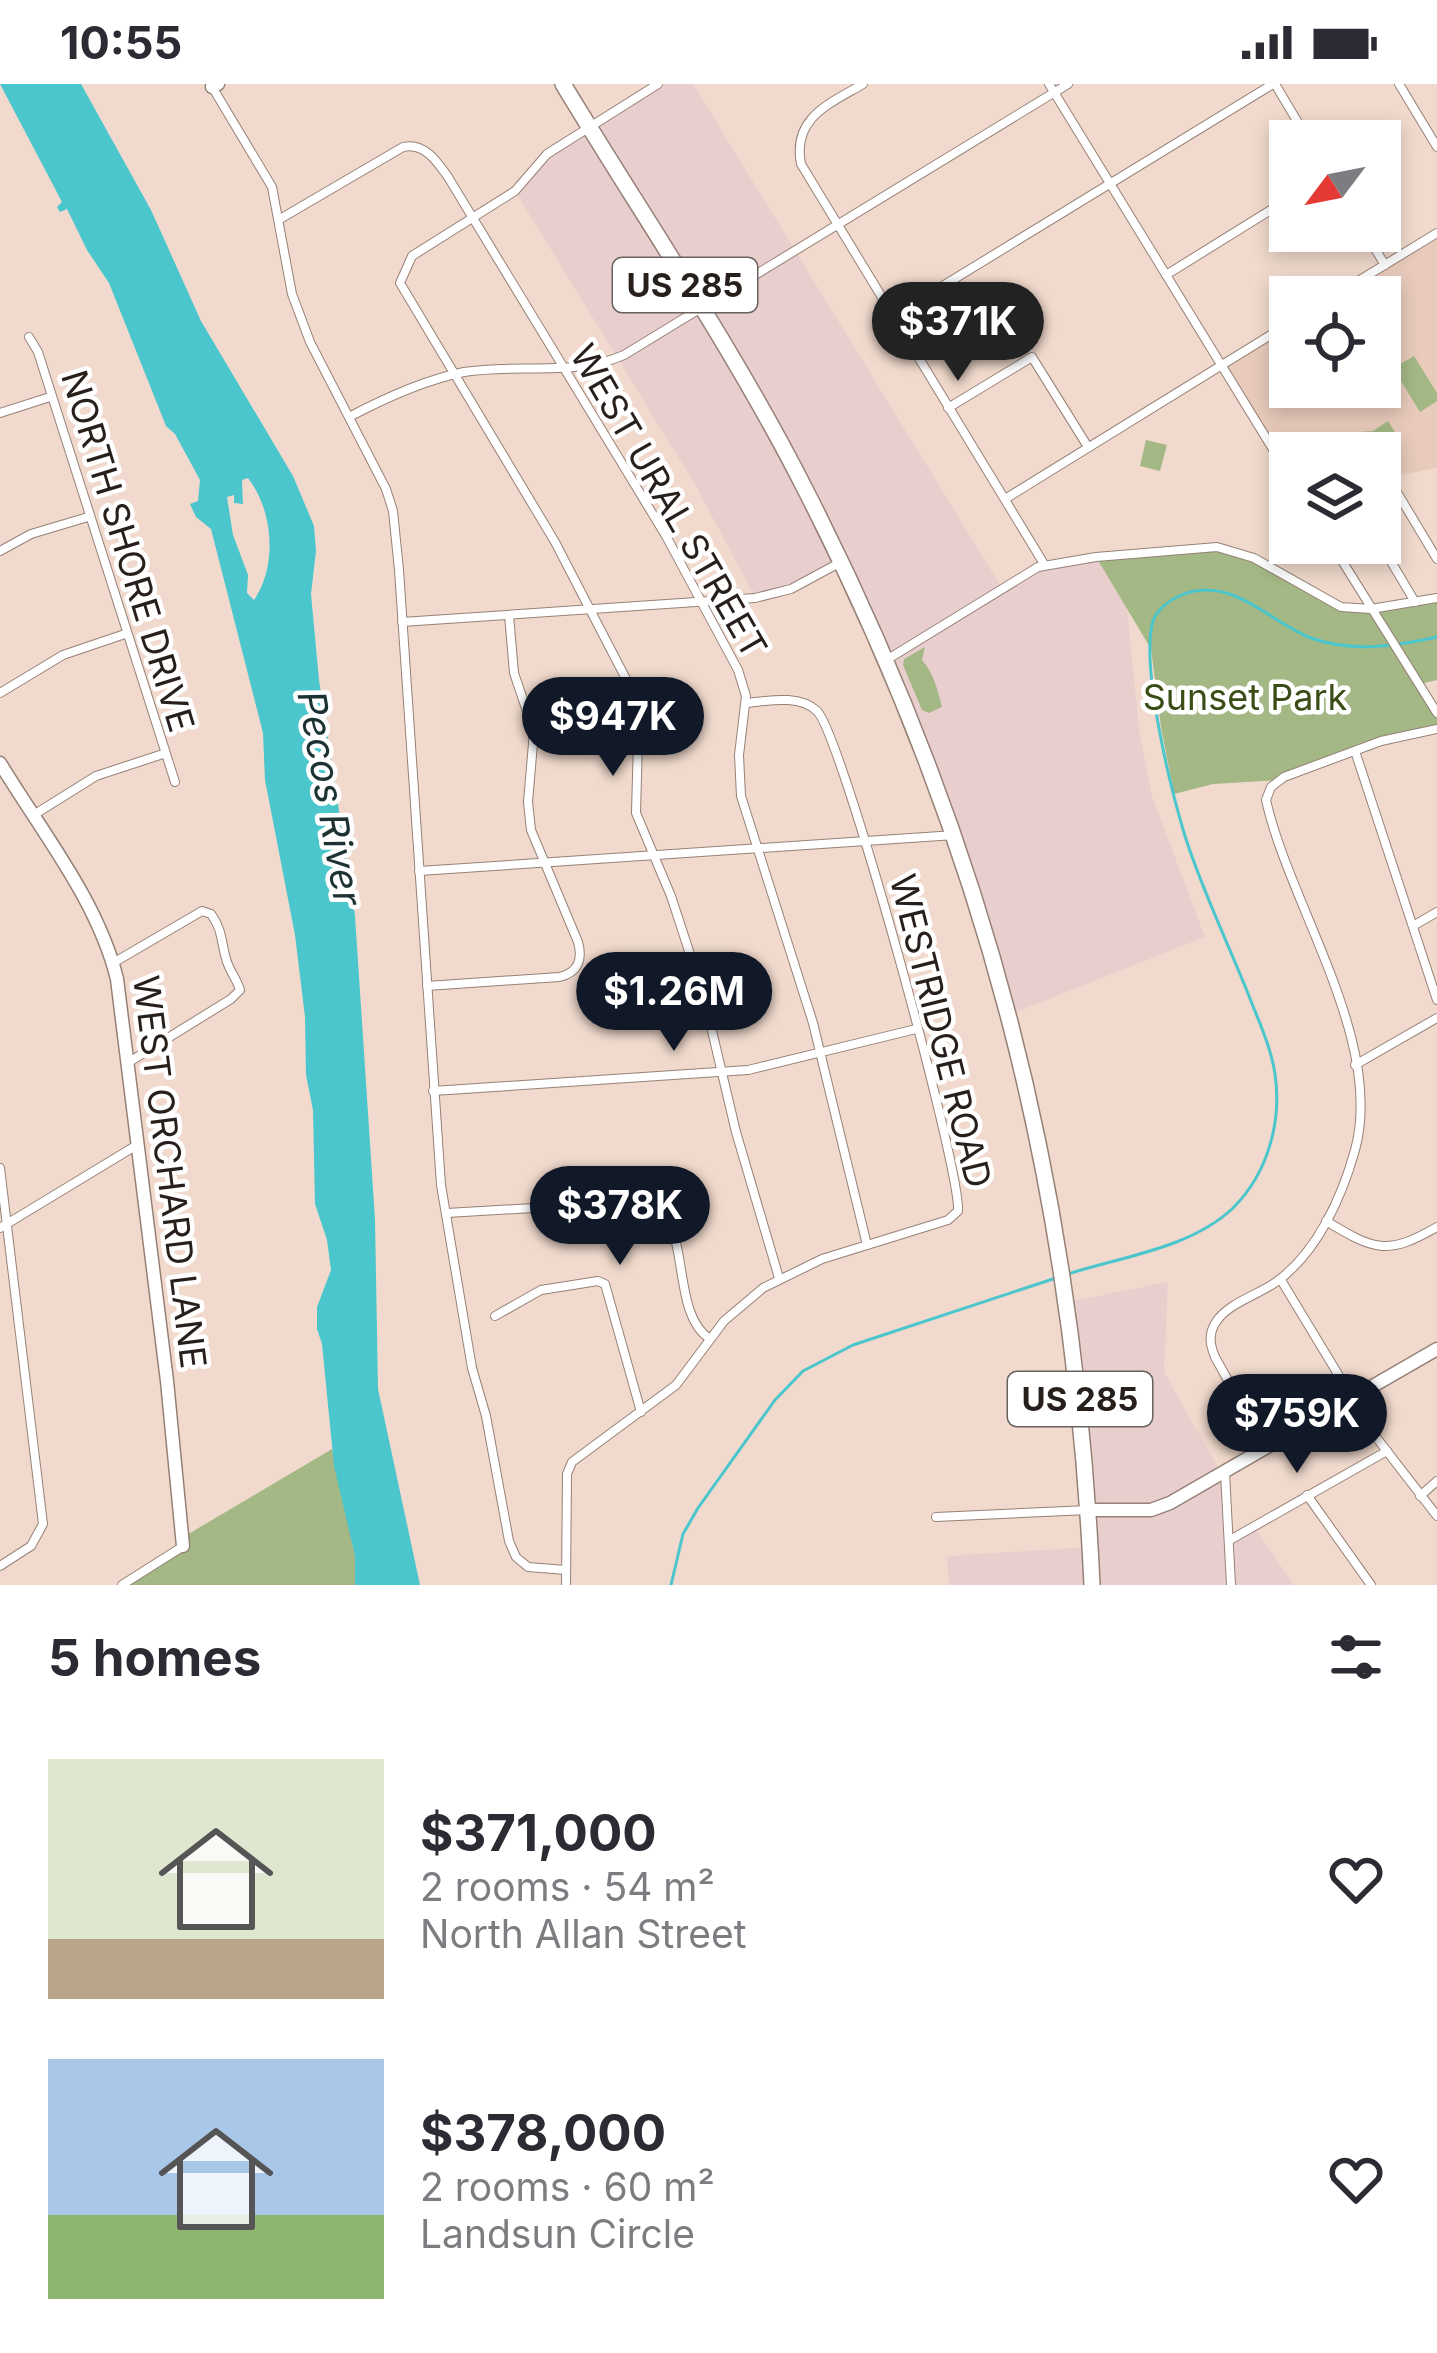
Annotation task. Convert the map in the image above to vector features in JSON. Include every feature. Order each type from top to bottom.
[{"type":"highway","name":"US 285","points":[[562,84],[766,418],[842,561],[888,659],[956,835],[1011,1014],[1046,1164],[1066,1288],[1092,1585]]},
{"type":"street","points":[[658,84],[547,154],[515,191],[407,260],[400,283],[592,610],[639,704],[634,805],[684,936],[778,1278]]},
{"type":"street","points":[[862,84],[816,113],[799,140],[803,171],[1044,564]]},
{"type":"street","points":[[349,417],[454,375],[619,358],[1052,88],[1069,84]]},
{"type":"street","points":[[892,316],[1274,84],[1296,120]]},
{"type":"street","points":[[1399,84],[1437,146]]},
{"type":"street","points":[[213,85],[265,172],[302,322],[390,499],[433,1091],[472,1367],[512,1550],[528,1567],[566,1570]]},
{"type":"street","points":[[1052,88],[1269,442]]},
{"type":"street","name":"WEST URAL STREET","points":[[280,219],[395,151],[413,145],[436,161],[666,536],[738,670],[746,703],[739,786],[820,1054],[867,1245]]},
{"type":"street","points":[[1166,274],[1269,211]]},
{"type":"street","points":[[1367,276],[1437,233]]},
{"type":"street","points":[[1377,252],[1385,265]]},
{"type":"street","points":[[1005,499],[1269,336]]},
{"type":"street","name":"NORTH SHORE DRIVE","points":[[29,337],[38,352],[175,782]]},
{"type":"street","points":[[948,408],[1032,357],[1088,447]]},
{"type":"street","points":[[0,413],[50,397]]},
{"type":"street","points":[[1401,499],[1437,559]]},
{"type":"street","points":[[0,551],[31,534],[88,517]]},
{"type":"street","points":[[888,659],[1044,564],[1217,547],[1254,558],[1332,604],[1371,609],[1437,598]]},
{"type":"street","points":[[402,622],[772,596],[842,561]]},
{"type":"street","points":[[1344,564],[1437,713]]},
{"type":"street","points":[[1392,564],[1415,602]]},
{"type":"street","points":[[427,986],[559,977],[574,970],[580,950],[531,830],[534,732],[514,673],[509,615]]},
{"type":"street","points":[[0,693],[63,655],[125,634]]},
{"type":"street","name":"WESTRIDGE ROAD","points":[[566,1585],[569,1465],[684,1377],[739,1306],[778,1278],[948,1220],[958,1211],[950,1156],[849,782],[817,711],[789,700],[746,703]]},
{"type":"street","points":[[1265,1447],[1215,1357],[1210,1337],[1227,1311],[1281,1280],[1326,1221],[1359,1134],[1361,1103],[1332,980],[1266,800],[1279,780],[1355,751],[1437,729]]},
{"type":"street","points":[[1355,751],[1437,1000]]},
{"type":"street","points":[[32,816],[96,776],[163,754]]},
{"type":"street","name":"WEST ORCHARD LANE","points":[[0,763],[89,909],[113,963],[139,1144],[183,1546]]},
{"type":"street","points":[[419,871],[956,835]]},
{"type":"street","points":[[113,963],[202,911],[211,914],[224,934],[225,957],[240,985],[231,999],[128,1063]]},
{"type":"street","points":[[1414,926],[1437,912]]},
{"type":"street","points":[[1355,1065],[1437,1018]]},
{"type":"street","points":[[433,1091],[723,1073],[916,1029]]},
{"type":"street","points":[[3,1226],[139,1144]]},
{"type":"street","points":[[0,1168],[3,1226],[43,1524],[32,1546],[0,1566]]},
{"type":"street","points":[[447,1213],[657,1204],[668,1219],[693,1317],[701,1334],[710,1339]]},
{"type":"street","points":[[1326,1221],[1364,1243],[1386,1248],[1410,1243],[1437,1227]]},
{"type":"street","points":[[1281,1280],[1387,1451],[1437,1516]]},
{"type":"street","points":[[495,1316],[541,1290],[598,1281],[605,1284],[640,1412]]},
{"type":"street","points":[[936,1517],[1161,1507],[1437,1349]]},
{"type":"street","points":[[1230,1540],[1387,1451]]},
{"type":"street","points":[[1225,1471],[1231,1585]]},
{"type":"street","points":[[1420,1496],[1437,1481]]},
{"type":"street","points":[[1307,1495],[1371,1585]]},
{"type":"street","points":[[122,1585],[183,1546]]},
{"type":"shaded area","points":[[658,84],[693,84],[1002,588],[1038,567],[1096,557],[1127,609],[1139,729],[1152,796],[1205,937],[1011,1014],[997,966],[842,562],[755,598],[696,486],[515,191],[535,165]]},
{"type":"shaded area","points":[[1437,233],[1437,468],[1401,475],[1401,432],[1269,432],[1269,442],[1222,365],[1269,336],[1269,408],[1401,408],[1401,276],[1366,276]]},
{"type":"shaded area","points":[[1168,1282],[1164,1372],[1221,1473],[1230,1539],[1253,1526],[1294,1585],[949,1585],[947,1556],[1090,1547],[1068,1302]]},
{"type":"green space","points":[[1414,356],[1437,393],[1437,401],[1420,412],[1401,381],[1401,363]]},
{"type":"green space","points":[[1388,421],[1395,432],[1360,432],[1373,431]]},
{"type":"green space","points":[[1146,440],[1167,445],[1160,471],[1140,466]]},
{"type":"green space","name":"Sunset Park","points":[[1204,547],[1240,552],[1350,609],[1437,598],[1437,680],[1420,684],[1437,713],[1437,729],[1393,738],[1279,780],[1213,784],[1174,794],[1151,649],[1096,557]]},
{"type":"green space","points":[[925,647],[922,660],[942,707],[929,713],[922,710],[903,665],[904,659]]},
{"type":"green space","points":[[332,1449],[355,1556],[355,1585],[122,1585],[179,1549],[185,1536]]},
{"type":"water","name":"Pecos River","points":[[0,84],[81,84],[151,210],[201,321],[293,476],[314,526],[311,594],[319,680],[355,916],[375,1219],[378,1389],[420,1585],[355,1585],[355,1556],[334,1466],[317,1329],[317,1307],[331,1270],[315,1204],[313,1110],[295,935],[265,780],[263,733],[211,529],[196,517],[190,504],[198,501],[200,480],[166,426],[109,283],[67,209],[60,212],[57,207],[62,202]],"holes":[[[248,478],[267,521],[269,554],[254,600],[247,593],[248,575],[233,535],[227,497],[234,495],[234,503],[243,504],[242,480]]]},
{"type":"waterway","points":[[1065,1275],[1153,1250],[1216,1222],[1255,1179],[1274,1128],[1277,1092],[1271,1054],[1192,856],[1165,759],[1151,667],[1155,617],[1179,596],[1215,590],[1327,643],[1374,646],[1437,637]]},
{"type":"waterway","points":[[671,1585],[683,1534],[698,1508],[775,1400],[803,1371],[853,1345],[1056,1278]]}]
